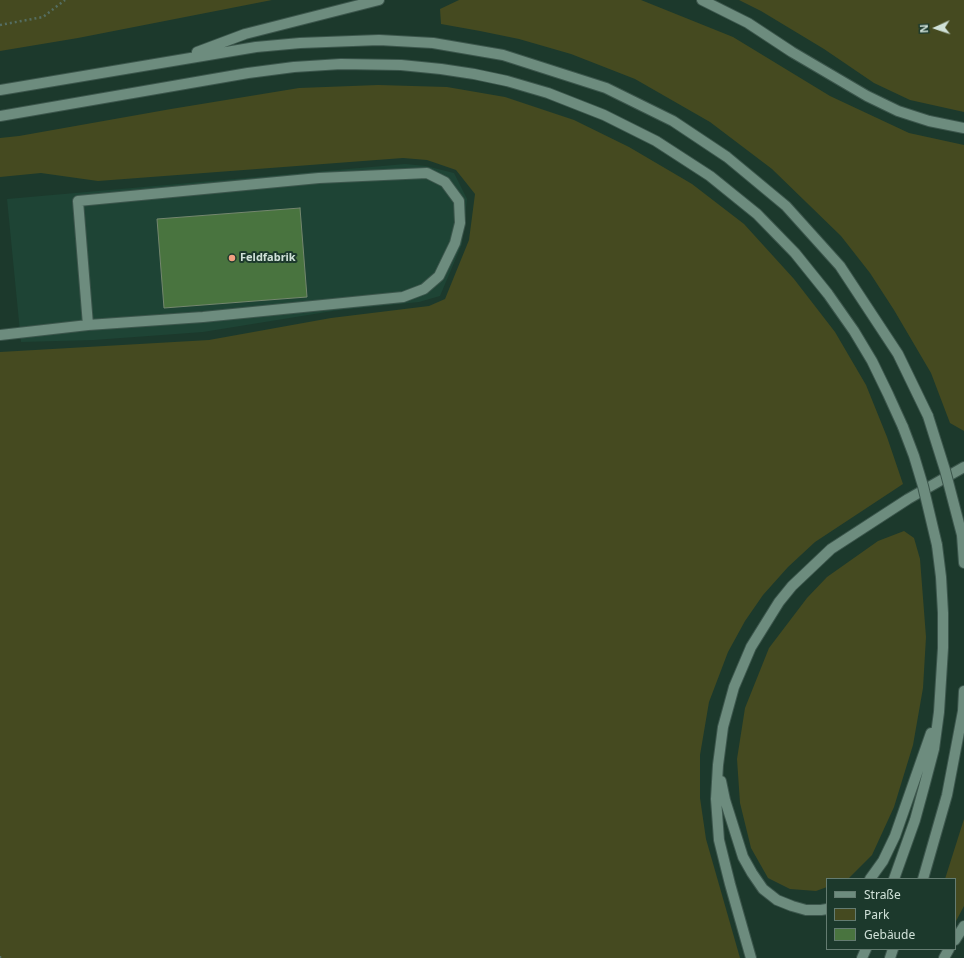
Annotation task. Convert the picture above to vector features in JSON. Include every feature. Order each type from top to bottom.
[{"type":"main road","points":[[176,60],[245,34],[379,0]]},
{"type":"main road","points":[[702,0],[748,23],[792,52],[867,96],[898,111],[929,121],[964,128]]},
{"type":"main road","points":[[0,90],[256,47],[300,43],[379,40],[433,44],[503,55],[606,88],[673,121],[727,157],[786,206],[840,266],[898,354],[928,416],[945,470],[962,535],[964,563]]},
{"type":"main road","points":[[0,116],[248,73],[294,67],[341,64],[401,65],[454,71],[507,81],[548,93],[604,115],[656,142],[710,176],[757,214],[795,253],[828,294],[854,331],[872,361],[903,427],[914,456],[923,486],[937,545],[943,613],[943,648],[939,712],[934,749],[924,787],[915,820],[894,878]]},
{"type":"main road","points":[[0,334],[88,325],[203,317],[403,297],[424,289],[439,276],[455,242],[460,223],[459,201],[445,182],[427,173],[319,178],[78,201],[88,325]]},
{"type":"main road","points":[[751,958],[719,840],[716,799],[718,765],[723,727],[734,687],[751,647],[769,616],[788,591],[831,549],[873,520],[964,467]]},
{"type":"main road","points":[[923,878],[947,795],[963,711],[964,690]]},
{"type":"main road","points":[[871,878],[883,861],[895,836],[939,712]]},
{"type":"main road","points":[[718,765],[725,800],[743,856],[763,889],[777,900],[792,906],[806,910],[826,909]]},
{"type":"main road","points":[[956,938],[964,926]]},
{"type":"path","points":[[0,26],[43,17],[65,0]]},
{"type":"shaded area","points":[[405,164],[426,166],[454,173],[467,199],[462,244],[440,296],[419,302],[339,310],[203,332],[94,340],[21,342],[7,199]]},
{"type":"green space","points":[[0,0],[272,0],[78,38],[0,51]]},
{"type":"green space","points":[[459,0],[641,0],[733,37],[830,96],[909,133],[964,145],[964,431],[950,423],[931,373],[894,310],[870,273],[841,236],[772,169],[710,122],[635,79],[571,54],[519,39],[441,24],[440,9]]},
{"type":"green space","points":[[739,0],[964,0],[964,112],[910,100],[874,83],[824,49],[761,11]]},
{"type":"green space","points":[[378,85],[447,87],[505,97],[574,120],[629,147],[692,184],[744,224],[794,279],[835,332],[866,385],[887,437],[903,484],[815,542],[788,567],[763,595],[745,621],[728,652],[709,702],[700,755],[700,798],[706,839],[740,958],[0,958],[0,352],[209,340],[331,318],[429,306],[445,299],[469,240],[475,194],[456,170],[427,160],[403,158],[98,181],[41,173],[0,177],[0,138],[299,88]]},
{"type":"green space","points":[[904,531],[914,538],[920,559],[926,637],[923,688],[913,745],[894,807],[872,855],[849,878],[826,878],[826,887],[816,891],[790,889],[768,878],[751,848],[740,803],[737,759],[745,708],[769,648],[807,598],[827,577],[878,541]]},
{"type":"green space","points":[[964,819],[964,906],[956,921],[956,878],[945,878]]},
{"type":"building","name":"Feldfabrik","points":[[300,208],[307,297],[164,308],[157,219]]},
{"type":"place","name":"Feldfabrik","points":[[232,258]]}]
